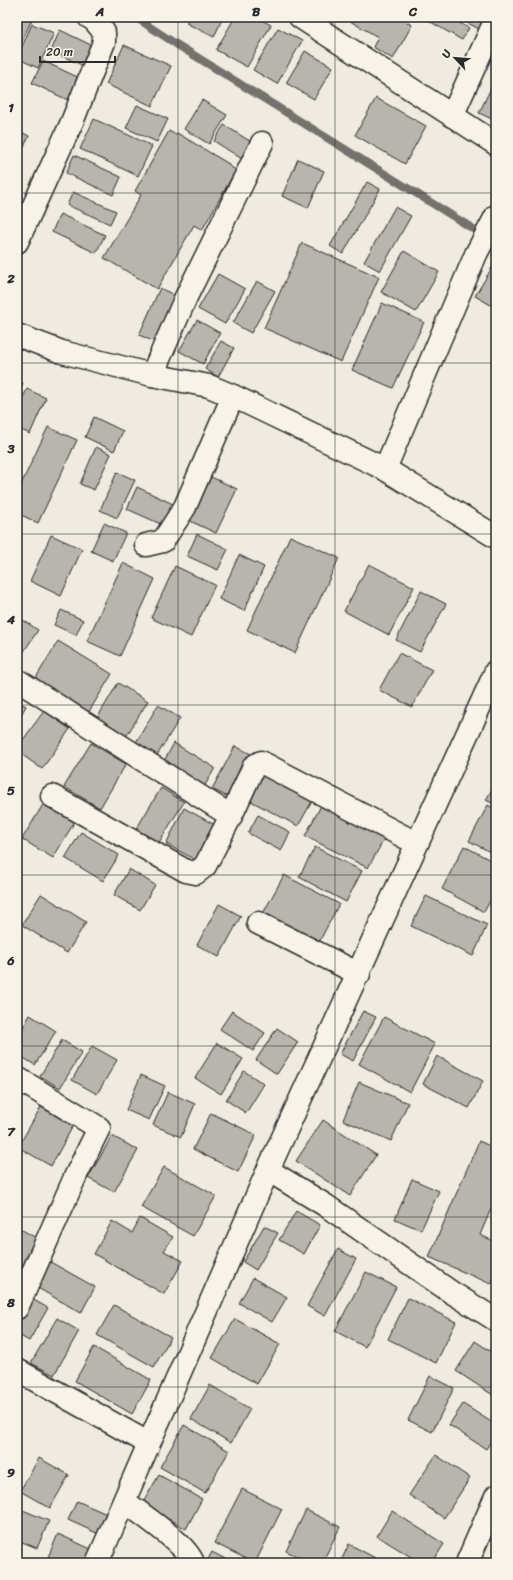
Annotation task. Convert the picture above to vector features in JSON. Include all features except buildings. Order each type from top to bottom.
[{"type":"street","points":[[17,242],[72,122],[104,42],[104,32],[94,20],[89,17]]},
{"type":"street","points":[[300,17],[326,25],[452,116],[496,144]]},
{"type":"street","points":[[452,116],[496,19]]},
{"type":"street","points":[[152,375],[186,297],[262,143]]},
{"type":"street","points":[[384,468],[476,254],[496,216]]},
{"type":"street","points":[[17,335],[62,352],[152,375],[209,386],[234,396],[384,468],[496,537]]},
{"type":"street","points":[[146,545],[163,541],[185,507],[234,396]]},
{"type":"street","points":[[97,1563],[148,1442],[268,1170],[416,843],[496,671]]},
{"type":"street","points":[[17,680],[231,816]]},
{"type":"street","points":[[52,796],[186,871],[196,873],[205,866],[231,816],[254,766],[261,762],[416,843]]},
{"type":"street","points":[[258,923],[358,974]]},
{"type":"street","points":[[17,1078],[99,1128],[18,1303]]},
{"type":"street","points":[[268,1170],[325,1205],[451,1292],[496,1320]]},
{"type":"street","points":[[17,1370],[148,1442]]},
{"type":"street","points":[[467,1563],[496,1496]]},
{"type":"street","points":[[124,1501],[175,1540],[188,1554],[193,1563]]},
{"type":"waterway","points":[[135,17],[496,243]]}]
